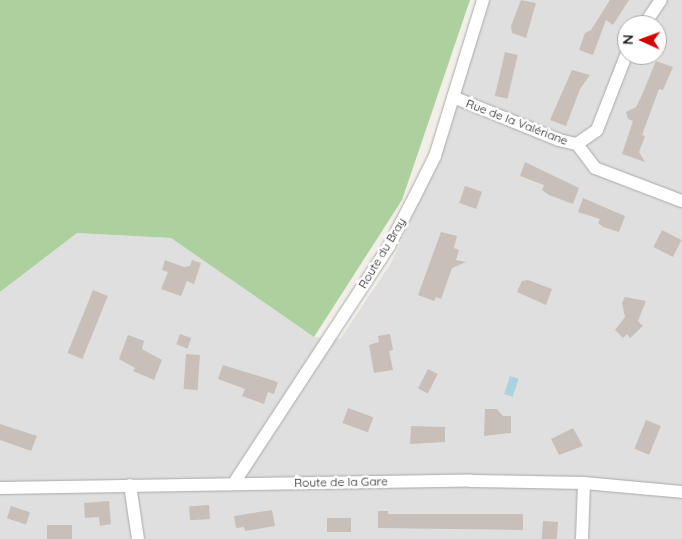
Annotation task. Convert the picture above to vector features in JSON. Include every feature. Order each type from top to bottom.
[{"type":"street","name":"Route du Bray","points":[[234,483],[389,246],[435,156],[483,0]]},
{"type":"street","points":[[651,15],[661,0]]},
{"type":"street","points":[[577,144],[597,130],[622,65]]},
{"type":"street","name":"Rue de la Valériane","points":[[454,97],[559,140],[577,144],[595,168],[682,201]]},
{"type":"street","name":"Route de la Gare","points":[[0,488],[234,483],[584,483],[682,492]]},
{"type":"street","points":[[582,539],[584,483]]},
{"type":"street","points":[[130,485],[138,539]]},
{"type":"shaded area","points":[[490,0],[682,0],[682,539],[0,539],[0,292],[77,233],[171,238],[314,337],[340,339],[391,263],[438,160]]},
{"type":"green space","points":[[0,0],[470,0],[402,200],[314,337],[171,238],[77,233],[0,292]]},
{"type":"water","points":[[510,376],[519,379],[513,397],[504,394]]},
{"type":"building","points":[[521,0],[536,3],[526,38],[512,33],[511,26]]},
{"type":"building","points":[[610,0],[629,0],[619,15],[617,15],[613,25],[606,20],[593,55],[579,50],[585,33],[591,30]]},
{"type":"building","points":[[505,52],[518,55],[508,99],[495,96]]},
{"type":"building","points":[[654,65],[673,67],[663,90],[659,89],[642,135],[645,136],[639,152],[645,162],[622,154],[633,121],[628,119],[626,112],[636,107]]},
{"type":"building","points":[[572,70],[590,75],[580,89],[566,126],[550,120]]},
{"type":"building","points":[[525,162],[579,188],[573,204],[549,195],[542,190],[544,185],[520,176]]},
{"type":"building","points":[[465,186],[482,192],[476,209],[459,203]]},
{"type":"building","points":[[583,198],[625,216],[619,232],[603,227],[598,223],[600,219],[578,212]]},
{"type":"building","points":[[662,230],[682,240],[673,257],[653,247]]},
{"type":"building","points":[[441,232],[457,236],[454,248],[459,250],[456,260],[466,262],[452,268],[441,299],[436,297],[434,301],[418,295]]},
{"type":"building","points":[[165,260],[184,267],[190,266],[192,260],[201,263],[194,284],[187,281],[181,296],[161,289],[168,272],[162,270]]},
{"type":"building","points":[[528,280],[552,289],[546,305],[517,292],[522,281]]},
{"type":"building","points":[[93,290],[108,296],[82,359],[68,353]]},
{"type":"building","points":[[625,297],[646,301],[638,321],[643,326],[630,338],[627,334],[623,338],[615,330],[625,317],[622,303]]},
{"type":"building","points":[[180,334],[191,338],[188,348],[176,344]]},
{"type":"building","points":[[390,334],[393,350],[389,351],[393,370],[374,373],[369,345],[379,342],[378,336]]},
{"type":"building","points":[[128,335],[144,341],[142,349],[162,360],[154,380],[133,371],[135,368],[119,359]]},
{"type":"building","points":[[186,354],[200,355],[198,390],[184,389]]},
{"type":"building","points":[[223,365],[278,382],[274,394],[268,392],[264,404],[242,396],[245,389],[218,379]]},
{"type":"building","points":[[428,369],[438,374],[428,394],[418,389]]},
{"type":"building","points":[[348,408],[373,417],[368,432],[343,423]]},
{"type":"building","points":[[485,409],[497,409],[503,416],[511,416],[511,433],[484,436]]},
{"type":"building","points":[[646,420],[661,426],[649,455],[634,449]]},
{"type":"building","points":[[0,424],[37,436],[31,451],[0,440]]},
{"type":"building","points":[[411,426],[445,427],[445,442],[410,444]]},
{"type":"building","points":[[573,428],[583,446],[559,455],[551,439]]},
{"type":"building","points":[[109,501],[111,524],[100,526],[99,517],[85,518],[84,503]]},
{"type":"building","points":[[209,505],[210,519],[190,520],[189,506]]},
{"type":"building","points":[[11,506],[30,512],[26,525],[7,518]]},
{"type":"building","points":[[272,510],[275,526],[245,531],[244,527],[236,528],[234,516]]},
{"type":"building","points":[[378,511],[388,511],[388,514],[523,514],[523,530],[378,528]]},
{"type":"building","points":[[327,518],[351,518],[351,532],[327,532]]},
{"type":"building","points":[[543,521],[558,522],[557,539],[542,539]]},
{"type":"building","points":[[47,525],[72,525],[72,539],[47,539]]}]
